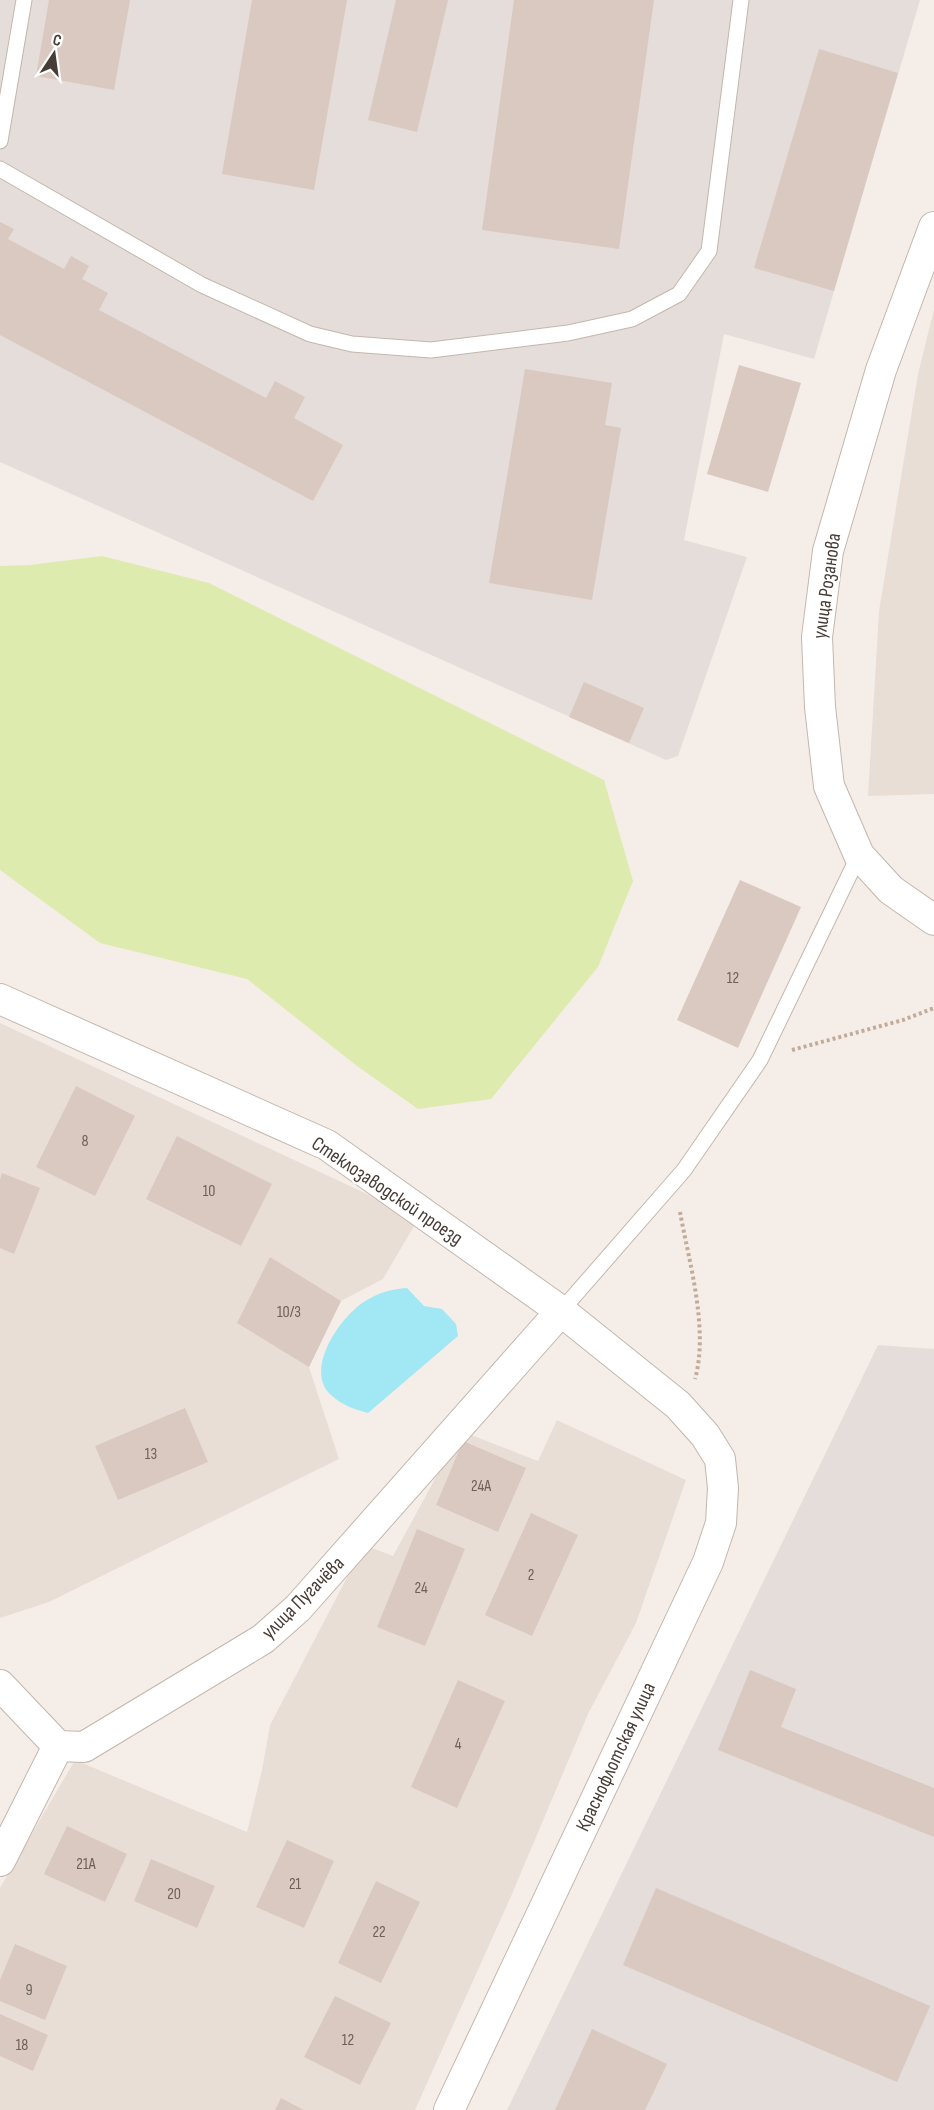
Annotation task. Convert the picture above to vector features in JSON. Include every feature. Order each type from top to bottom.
[{"type":"street","name":"улица Розанова","points":[[934,227],[881,370],[831,541],[817,637],[820,707],[829,786],[859,855],[891,890],[934,920]]},
{"type":"street","name":"Стеклозаводской проезд","points":[[0,999],[327,1145],[561,1311],[678,1405]]},
{"type":"street","name":"улица Пугачёва","points":[[57,1746],[84,1747],[263,1639],[298,1608],[561,1311]]},
{"type":"street","name":"Краснофлотская улица","points":[[449,2110],[703,1573],[718,1533],[721,1523],[723,1488],[720,1459],[705,1435],[678,1405]]},
{"type":"street","points":[[0,1685],[57,1746],[0,1861]]},
{"type":"lane","points":[[0,141],[24,0]]},
{"type":"lane","points":[[0,169],[202,285],[310,334],[352,344],[431,350],[568,333],[632,319],[679,294],[709,251],[741,0]]},
{"type":"lane","points":[[561,1311],[684,1170],[760,1060],[859,855]]},
{"type":"path","points":[[760,1060],[903,1020],[934,1008]]},
{"type":"path","points":[[678,1405],[695,1379],[700,1362],[698,1314],[678,1199],[684,1170]]},
{"type":"shaded area","points":[[0,0],[920,0],[814,359],[724,334],[684,540],[747,557],[678,756],[666,760],[0,462]]},
{"type":"shaded area","points":[[934,309],[934,794],[868,796],[879,611],[918,374]]},
{"type":"shaded area","points":[[0,1023],[365,1193],[417,1221],[383,1279],[341,1301],[309,1367],[339,1459],[49,1602],[0,1618]]},
{"type":"shaded area","points":[[878,1345],[934,1349],[934,2110],[507,2110]]},
{"type":"shaded area","points":[[557,1420],[686,1480],[636,1623],[588,1714],[512,1894],[415,2110],[0,2110],[0,1888],[75,1760],[247,1832],[270,1725],[364,1545],[393,1556],[461,1431],[538,1461]]},
{"type":"green space","points":[[102,556],[209,583],[604,780],[633,881],[598,967],[491,1099],[418,1109],[357,1066],[247,979],[100,943],[0,870],[0,566],[30,565]]},
{"type":"water","points":[[407,1288],[424,1306],[442,1309],[456,1324],[458,1336],[368,1413],[343,1404],[330,1394],[323,1383],[321,1370],[329,1343],[337,1329],[357,1307],[386,1291]]},
{"type":"building","points":[[49,0],[130,0],[114,90],[36,76]]},
{"type":"building","points":[[252,0],[347,0],[314,190],[222,174]]},
{"type":"building","points":[[396,0],[448,0],[417,132],[368,120]]},
{"type":"building","points":[[514,0],[654,0],[619,249],[482,230]]},
{"type":"building","points":[[819,49],[898,73],[834,291],[754,268]]},
{"type":"building","points":[[0,222],[14,229],[8,239],[64,269],[71,256],[89,266],[82,279],[108,293],[99,310],[266,398],[275,381],[305,397],[294,418],[343,445],[313,501],[0,335]]},
{"type":"building","points":[[739,365],[801,383],[768,492],[707,474]]},
{"type":"building","points":[[525,369],[612,383],[605,425],[621,428],[592,600],[489,583]]},
{"type":"building","points":[[584,682],[644,708],[629,743],[569,717]]},
{"type":"building","points":[[740,880],[801,907],[738,1048],[677,1020]]},
{"type":"building","points":[[76,1086],[135,1116],[95,1196],[36,1167]]},
{"type":"building","points":[[177,1136],[272,1184],[241,1246],[146,1199]]},
{"type":"building","points":[[2,1173],[40,1188],[14,1254],[0,1248],[0,1179]]},
{"type":"building","points":[[270,1257],[341,1301],[309,1367],[237,1323]]},
{"type":"building","points":[[185,1408],[208,1462],[118,1500],[95,1446]]},
{"type":"building","points":[[463,1441],[526,1468],[498,1532],[436,1505]]},
{"type":"building","points":[[531,1513],[578,1535],[532,1636],[485,1615]]},
{"type":"building","points":[[417,1529],[465,1549],[425,1646],[377,1627]]},
{"type":"building","points":[[750,1670],[796,1689],[781,1727],[934,1788],[934,1837],[718,1750]]},
{"type":"building","points":[[458,1680],[505,1701],[457,1808],[411,1787]]},
{"type":"building","points":[[67,1826],[127,1854],[105,1902],[44,1874]]},
{"type":"building","points":[[287,1840],[334,1861],[304,1928],[256,1907]]},
{"type":"building","points":[[151,1859],[215,1886],[197,1928],[134,1901]]},
{"type":"building","points":[[376,1881],[420,1902],[381,1983],[338,1963]]},
{"type":"building","points":[[656,1888],[930,2006],[897,2082],[623,1965]]},
{"type":"building","points":[[15,1944],[67,1966],[45,2020],[0,2001],[0,1980]]},
{"type":"building","points":[[335,1996],[391,2023],[360,2085],[304,2057]]},
{"type":"building","points":[[0,2014],[48,2035],[33,2071],[0,2056]]},
{"type":"building","points":[[592,2029],[667,2064],[645,2110],[555,2110]]},
{"type":"building","points":[[281,2098],[304,2110],[275,2110]]}]
